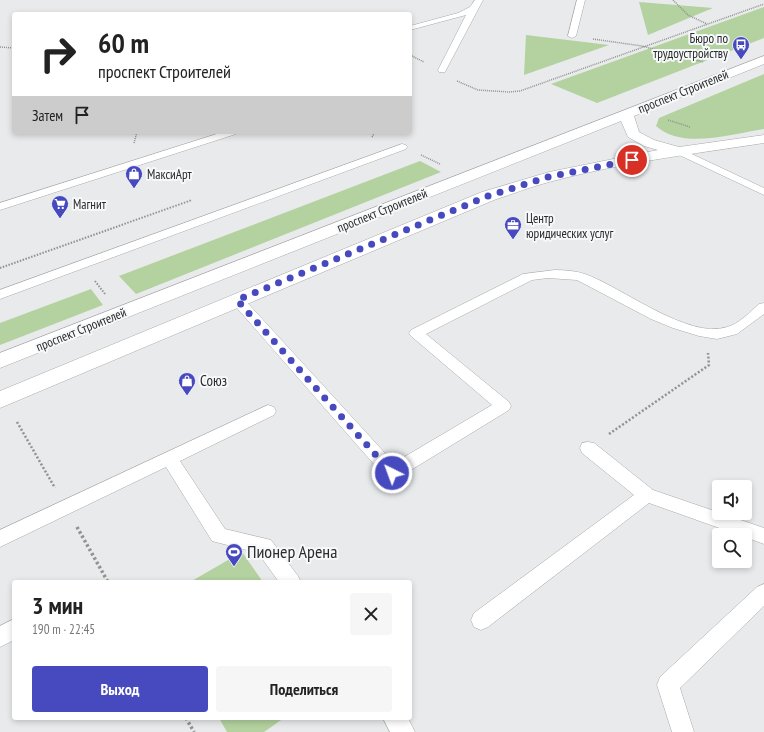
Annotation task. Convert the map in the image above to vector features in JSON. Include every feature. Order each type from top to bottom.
[{"type":"main road","name":"проспект Строителей","points":[[0,361],[764,60]]},
{"type":"main road","points":[[626,114],[633,134],[649,143],[679,151]]},
{"type":"main road","name":"проспект Строителей","points":[[0,400],[488,196],[548,177],[679,151],[764,139]]},
{"type":"lane","points":[[442,70],[478,0]]},
{"type":"lane","points":[[572,36],[582,0]]},
{"type":"lane","points":[[412,27],[461,15],[473,9]]},
{"type":"lane","points":[[0,207],[226,134]]},
{"type":"lane","points":[[0,295],[402,147]]},
{"type":"lane","points":[[679,151],[764,192]]},
{"type":"lane","points":[[237,300],[392,473],[503,406],[416,333],[528,277],[543,274],[566,273],[581,277],[665,320],[693,330],[707,333],[715,334],[731,332],[764,308]]},
{"type":"lane","points":[[0,539],[268,411]]},
{"type":"lane","points":[[588,448],[646,495],[764,536]]},
{"type":"lane","points":[[169,458],[219,535],[264,546],[290,580]]},
{"type":"lane","points":[[481,620],[646,495]]},
{"type":"lane","points":[[683,732],[668,685],[764,593]]},
{"type":"lane","points":[[0,637],[12,630]]},
{"type":"lane","points":[[395,720],[404,732]]},
{"type":"path","points":[[673,0],[686,16],[708,24]]},
{"type":"path","points":[[412,56],[442,70],[442,74],[478,90],[514,91],[764,4]]},
{"type":"path","points":[[572,36],[642,46],[710,63]]},
{"type":"path","points":[[0,47],[12,48]]},
{"type":"path","points":[[419,154],[443,165]]},
{"type":"path","points":[[98,285],[104,293]]},
{"type":"path","points":[[588,448],[709,365],[707,333]]},
{"type":"path","points":[[187,720],[194,732]]},
{"type":"green space","points":[[639,2],[713,8],[648,35]]},
{"type":"green space","points":[[764,7],[764,38],[597,103],[551,84]]},
{"type":"green space","points":[[526,35],[609,45],[524,75]]},
{"type":"green space","points":[[764,74],[764,129],[722,137],[693,139],[667,133],[656,126],[659,118]]},
{"type":"green space","points":[[420,161],[441,172],[136,294],[119,276]]},
{"type":"green space","points":[[91,289],[103,305],[0,345],[0,323]]},
{"type":"green space","name":"Пионер Арена","points":[[242,552],[262,580],[193,580]]},
{"type":"green space","points":[[220,720],[281,720],[264,732],[227,732]]},
{"type":"place","name":"Бюро по трудоустройству","points":[[741,60]]},
{"type":"place","name":"МаксиАрт","points":[[134,189]]},
{"type":"place","name":"Магнит","points":[[60,219]]},
{"type":"place","name":"Центр юридических услуг","points":[[513,240]]},
{"type":"place","name":"Союз","points":[[187,396]]},
{"type":"place","name":"Пионер Арена","points":[[234,567]]},
{"type":"route","points":[[392,473],[237,300],[488,196],[548,177],[601,165],[632,160]]}]
